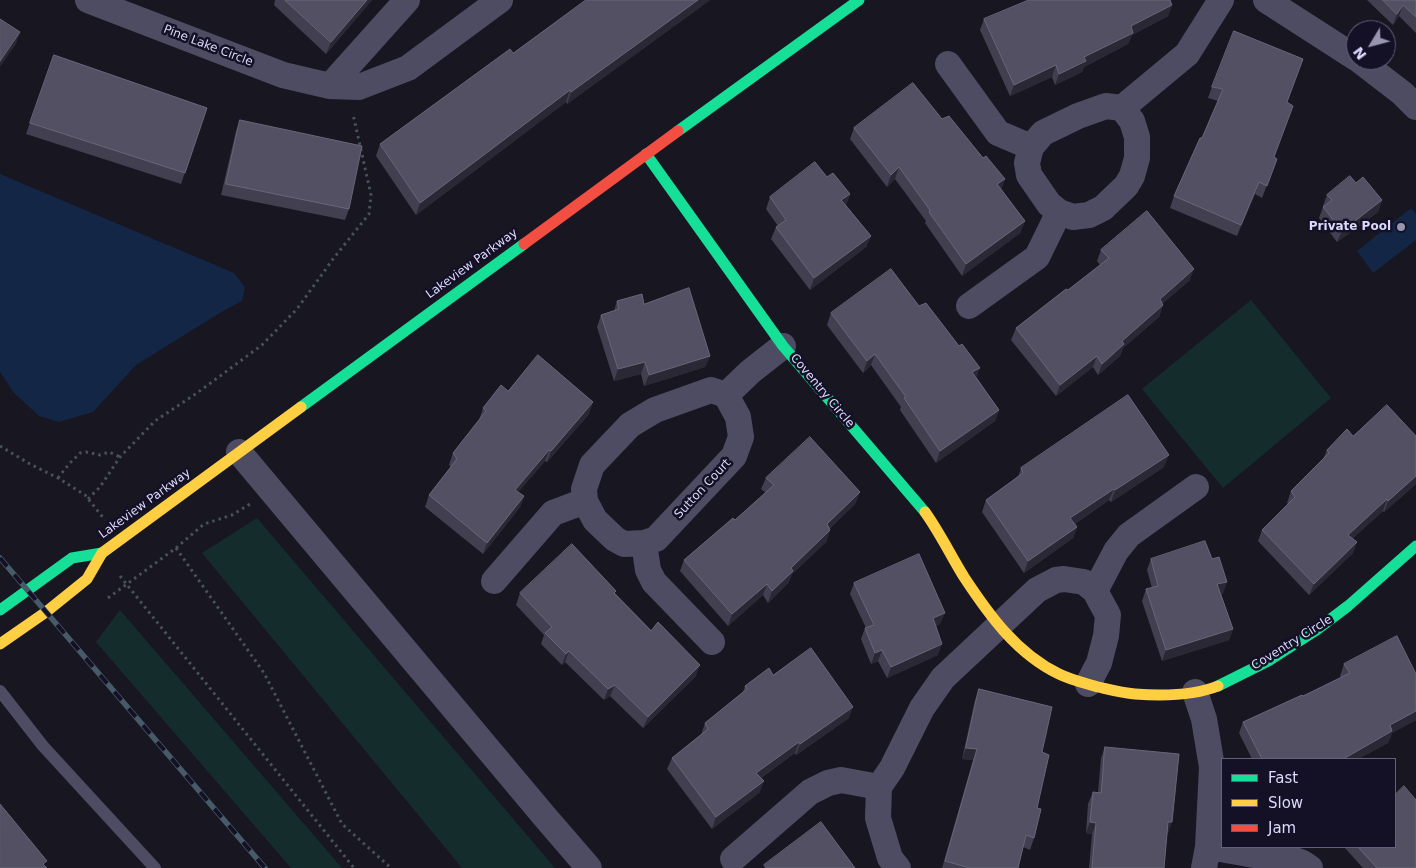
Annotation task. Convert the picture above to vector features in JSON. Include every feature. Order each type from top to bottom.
[{"type":"street","name":"Pine Lake Circle","points":[[88,0],[283,75],[330,86],[359,87],[408,68],[500,0]]},
{"type":"street","points":[[330,86],[407,0]]},
{"type":"street","name":"Lakeview Parkway","points":[[0,644],[46,612],[87,579],[102,553],[859,0]]},
{"type":"street","points":[[1122,108],[1187,54],[1221,0]]},
{"type":"street","points":[[1266,0],[1346,52]]},
{"type":"street","points":[[948,64],[998,133],[1031,147]]},
{"type":"street","points":[[1372,70],[1402,93],[1416,107]]},
{"type":"street","points":[[1106,106],[1122,108],[1132,121],[1137,137],[1137,158],[1132,176],[1126,186],[1103,208],[1089,215],[1073,217],[1059,212],[1049,204],[1029,175],[1027,163],[1031,147],[1043,133],[1078,116],[1106,106]]},
{"type":"street","name":"Coventry Circle","points":[[646,154],[784,346],[926,514],[965,578],[999,626],[1015,643],[1037,661],[1059,674],[1123,693],[1159,696],[1195,692],[1215,687],[1262,664],[1315,631],[1348,606],[1416,546]]},
{"type":"street","points":[[969,306],[1037,257],[1059,212]]},
{"type":"street","points":[[712,642],[654,582],[648,570],[644,544],[624,544],[615,539],[595,520],[585,501],[584,489],[592,466],[630,425],[655,410],[711,390],[726,395],[750,372],[784,346]]},
{"type":"street","name":"Sutton Court","points":[[644,544],[656,539],[734,456],[741,437],[738,417],[726,395]]},
{"type":"street","points":[[239,452],[589,868]]},
{"type":"street","points":[[1095,591],[1116,551],[1129,534],[1196,487]]},
{"type":"street","points":[[494,581],[553,513],[585,501]]},
{"type":"street","name":"Lakeview Parkway","points":[[0,610],[72,558],[102,553]]},
{"type":"street","points":[[898,868],[890,858],[878,818],[879,787],[892,768],[922,708],[942,678],[1037,590],[1056,580],[1064,579],[1084,582],[1095,591],[1108,615],[1106,636],[1099,663],[1088,684]]},
{"type":"street","points":[[1195,692],[1204,719],[1212,767],[1206,857],[1255,855],[1290,858],[1302,862],[1310,868]]},
{"type":"street","points":[[733,859],[810,792],[828,783],[841,780],[879,787]]},
{"type":"lane","points":[[0,691],[43,746],[155,868]]},
{"type":"path","points":[[88,499],[100,487],[120,457],[155,421],[262,346],[297,309],[333,259],[369,214],[371,195],[353,114]]},
{"type":"path","points":[[0,446],[58,478],[85,496]]},
{"type":"path","points":[[58,478],[80,453],[86,452],[100,455],[109,452],[120,457]]},
{"type":"path","points":[[271,491],[232,515],[204,524],[176,548],[264,673],[342,824],[391,868]]},
{"type":"path","points":[[102,553],[354,868]]},
{"type":"green space","points":[[1251,300],[1331,398],[1223,488],[1142,389]]},
{"type":"green space","points":[[257,518],[555,868],[462,868],[202,553]]},
{"type":"green space","points":[[120,610],[342,868],[291,868],[96,642]]},
{"type":"water","points":[[0,174],[234,273],[245,287],[242,301],[136,365],[93,412],[59,422],[39,416],[14,393],[0,372]]},
{"type":"water","name":"Private Pool","points":[[1411,208],[1416,214],[1416,240],[1373,273],[1357,251]]},
{"type":"building","points":[[285,0],[367,0],[331,42]]},
{"type":"building","points":[[586,0],[698,0],[571,92],[570,90],[420,203],[380,144],[510,49],[513,53]]},
{"type":"building","points":[[1029,0],[1170,0],[1172,5],[1131,26],[1133,33],[1084,57],[1086,61],[1059,74],[1056,65],[1014,85],[984,19]]},
{"type":"building","points":[[1383,0],[1416,0],[1416,17],[1403,5],[1397,14]]},
{"type":"building","points":[[0,19],[20,32],[0,61]]},
{"type":"building","points":[[1234,31],[1303,59],[1287,102],[1293,106],[1274,157],[1277,159],[1267,186],[1259,182],[1241,225],[1174,196],[1223,89],[1212,87]]},
{"type":"building","points":[[54,55],[207,108],[185,173],[30,123]]},
{"type":"building","points":[[913,83],[942,119],[949,116],[983,158],[986,156],[1005,179],[997,184],[1025,221],[966,264],[899,167],[891,175],[854,128]]},
{"type":"building","points":[[240,120],[362,146],[349,209],[226,184]]},
{"type":"building","points":[[815,162],[827,177],[833,173],[850,194],[841,200],[871,236],[814,278],[776,227],[786,220],[770,197]]},
{"type":"building","points":[[1350,176],[1356,183],[1363,177],[1382,200],[1342,231],[1323,207],[1332,200],[1327,195]]},
{"type":"building","points":[[1147,211],[1194,269],[1160,299],[1163,305],[1122,341],[1124,344],[1102,364],[1097,356],[1060,385],[1016,328],[1109,258],[1101,250]]},
{"type":"building","points":[[891,269],[919,306],[926,303],[959,346],[962,344],[980,368],[972,372],[999,410],[940,451],[904,398],[906,397],[875,354],[867,361],[831,313]]},
{"type":"building","points":[[689,288],[710,356],[649,375],[645,362],[618,369],[601,315],[619,309],[617,301],[642,294],[644,304]]},
{"type":"building","points":[[538,355],[593,402],[515,490],[524,496],[487,543],[429,495],[457,459],[453,453],[486,411],[483,408],[501,385],[508,391]]},
{"type":"building","points":[[1128,395],[1169,455],[1070,518],[1077,527],[1028,561],[986,500],[1023,473],[1021,468]]},
{"type":"building","points":[[1387,405],[1416,436],[1416,476],[1388,501],[1387,499],[1348,535],[1357,542],[1314,584],[1262,530],[1295,497],[1291,491],[1329,453],[1327,450],[1347,429],[1353,436]]},
{"type":"building","points":[[810,437],[860,492],[827,524],[830,530],[791,568],[793,571],[772,591],[767,584],[732,614],[684,560],[733,518],[735,520],[774,485],[766,478]]},
{"type":"building","points":[[1205,541],[1212,559],[1219,557],[1227,582],[1217,584],[1233,629],[1166,650],[1146,589],[1158,586],[1151,559]]},
{"type":"building","points":[[572,544],[616,591],[614,593],[651,631],[658,622],[700,665],[648,717],[615,685],[608,689],[569,651],[566,654],[545,633],[552,627],[520,593]]},
{"type":"building","points":[[919,554],[945,613],[933,618],[942,644],[891,667],[882,650],[875,653],[865,628],[874,625],[854,583]]},
{"type":"building","points":[[1397,636],[1416,674],[1416,711],[1390,725],[1392,731],[1345,758],[1261,758],[1243,722],[1350,673],[1344,664]]},
{"type":"building","points":[[811,648],[853,707],[756,773],[764,781],[716,817],[672,758],[708,729],[705,723],[747,689],[745,686],[769,668],[773,675]]},
{"type":"building","points":[[979,689],[1052,707],[1042,752],[1049,755],[1037,808],[1041,809],[1034,838],[1026,835],[1018,868],[970,868],[945,861],[977,749],[966,748]]},
{"type":"building","points":[[1105,747],[1179,754],[1172,822],[1168,822],[1164,868],[1092,868],[1096,823],[1090,822],[1093,792],[1101,793]]},
{"type":"building","points":[[1404,786],[1416,800],[1416,868],[1377,868],[1359,848],[1396,848],[1396,794]]},
{"type":"building","points":[[0,804],[47,861],[43,864],[47,868],[0,868]]},
{"type":"building","points":[[821,822],[855,868],[766,868],[764,865]]},
{"type":"railway","points":[[0,558],[265,868]]},
{"type":"traffic: fast","points":[[678,131],[859,0]]},
{"type":"traffic: fast","points":[[646,154],[783,346],[925,512]]},
{"type":"traffic: fast","points":[[301,407],[524,244]]},
{"type":"traffic: fast","points":[[1218,686],[1270,660],[1315,631],[1348,606],[1416,546]]},
{"type":"traffic: fast","points":[[0,610],[72,558],[102,553]]},
{"type":"traffic: slow","points":[[0,644],[46,612],[87,579],[102,553],[301,407]]},
{"type":"traffic: slow","points":[[925,512],[983,605],[1017,645],[1044,666],[1073,680],[1130,694],[1177,694],[1198,692],[1218,686]]},
{"type":"traffic: jam","points":[[524,244],[678,131]]},
{"type":"place","name":"Private Pool","points":[[1401,227]]}]
